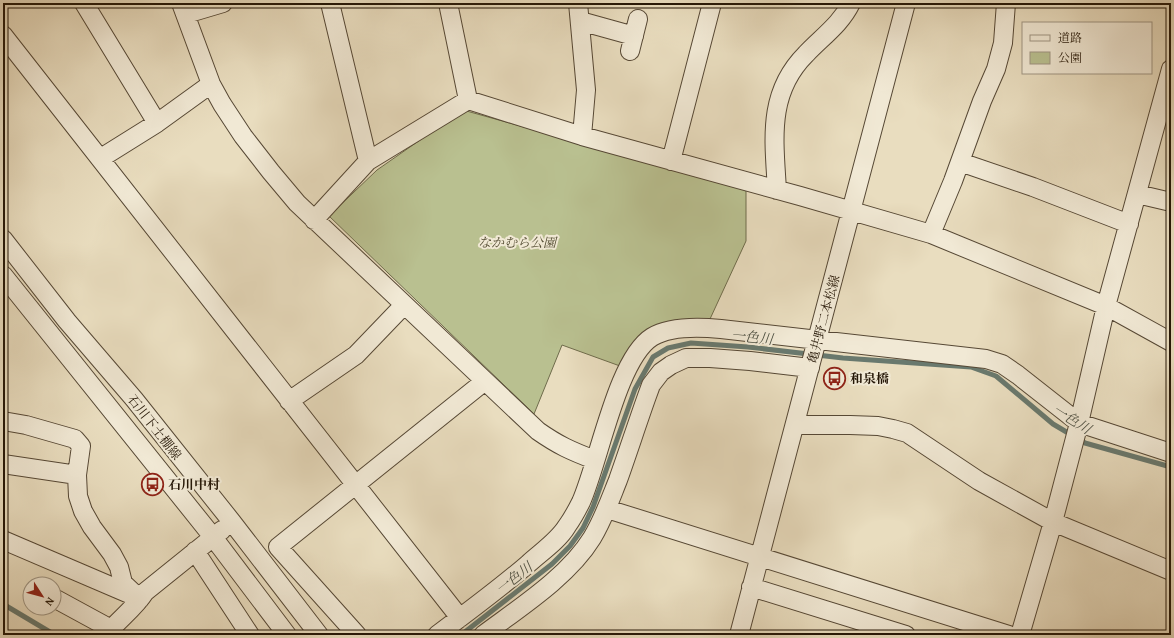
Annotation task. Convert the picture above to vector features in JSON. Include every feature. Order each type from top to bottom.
[{"type":"street","points":[[84,3],[156,123]]},
{"type":"street","points":[[223,3],[183,9],[211,84],[243,136],[271,172],[314,220],[538,431],[569,451],[595,460]]},
{"type":"street","points":[[330,3],[368,161]]},
{"type":"street","points":[[448,3],[468,100]]},
{"type":"street","points":[[671,161],[712,3]]},
{"type":"street","points":[[777,190],[775,119],[778,101],[787,79],[795,66],[839,22],[850,3]]},
{"type":"street","name":"亀井野二本松線","points":[[739,635],[906,3]]},
{"type":"street","points":[[931,234],[960,162],[982,101],[996,69],[1003,43],[1006,3]]},
{"type":"street","points":[[582,136],[586,90],[579,12],[634,35]]},
{"type":"street","points":[[3,36],[101,158],[289,401],[460,618]]},
{"type":"street","points":[[1020,635],[1053,522],[1077,431],[1106,306],[1171,69]]},
{"type":"street","points":[[101,158],[156,123],[211,84]]},
{"type":"street","points":[[314,220],[368,161],[468,100],[582,136],[931,234],[1106,306],[1171,342]]},
{"type":"street","points":[[960,162],[1033,187],[1129,224]]},
{"type":"street","points":[[1137,194],[1171,202]]},
{"type":"street","name":"石川下土棚線","points":[[3,240],[67,321],[134,399],[232,522],[319,635]]},
{"type":"street","name":"石川下土棚線","points":[[3,276],[213,537],[287,635]]},
{"type":"street","points":[[289,401],[356,355],[404,305]]},
{"type":"street","points":[[437,635],[540,554],[567,527],[581,502],[628,368],[638,350],[653,336],[672,330],[694,327],[721,328],[813,354]]},
{"type":"street","points":[[493,632],[559,576],[592,539],[607,509],[651,385],[661,372],[671,365],[686,358],[813,354],[986,359],[1002,364],[1018,375],[1077,431],[1171,453]]},
{"type":"street","points":[[357,635],[278,547],[485,381]]},
{"type":"street","points":[[3,421],[26,425],[75,439],[81,446],[77,475],[78,496],[83,510],[92,527],[112,554],[119,567],[123,583],[140,599]]},
{"type":"street","points":[[795,425],[850,425],[893,428],[907,434],[979,481],[1053,522],[1171,571]]},
{"type":"street","points":[[3,464],[77,475]]},
{"type":"street","points":[[607,509],[1009,635]]},
{"type":"street","points":[[62,603],[109,632],[145,592],[232,522]]},
{"type":"street","points":[[3,540],[140,599]]},
{"type":"street","points":[[195,551],[250,635]]},
{"type":"street","points":[[752,588],[906,635]]},
{"type":"green space","name":"なかむら公園","points":[[463,110],[746,189],[746,241],[710,319],[659,325],[620,366],[562,345],[534,414],[329,216],[377,170]]},
{"type":"waterway","name":"一色川","points":[[461,635],[552,564],[570,546],[583,528],[593,507],[635,389],[653,357],[668,348],[691,343],[748,347],[843,358],[971,367],[996,376],[1053,424],[1085,443],[1171,467]]},
{"type":"waterway","name":"一色川","points":[[3,604],[55,635]]},
{"type":"place","name":"和泉橋","points":[[834,378]]},
{"type":"place","name":"石川中村","points":[[153,484]]}]
